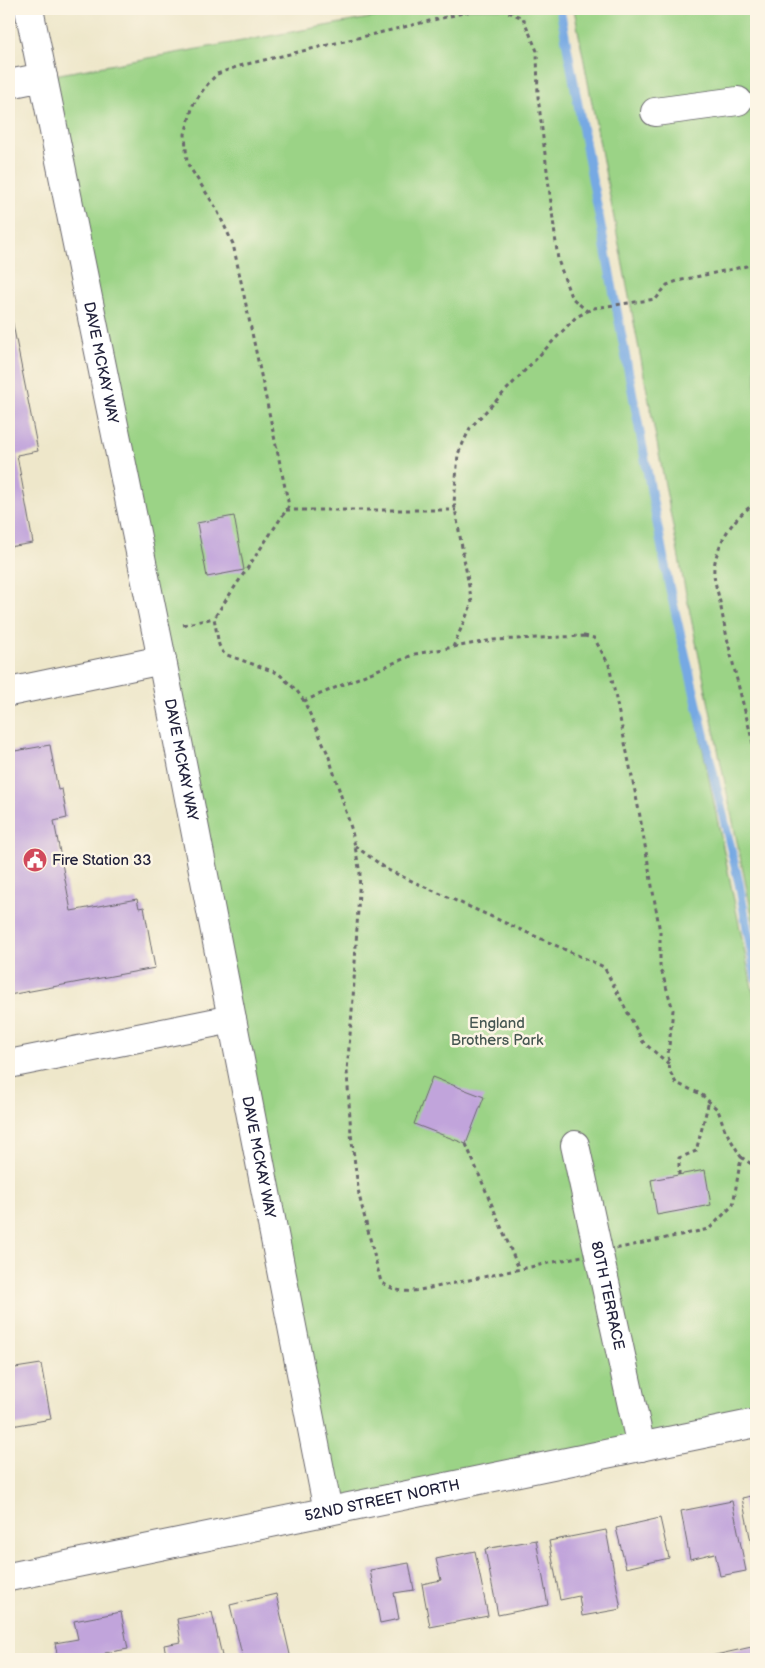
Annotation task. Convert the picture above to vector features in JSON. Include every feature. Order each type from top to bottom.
[{"type":"street","name":"DAVE MCKAY WAY","points":[[29,9],[162,660],[328,1511]]},
{"type":"street","points":[[9,84],[43,77]]},
{"type":"street","points":[[655,112],[738,101]]},
{"type":"street","points":[[9,692],[162,660]]},
{"type":"street","points":[[9,1064],[232,1019]]},
{"type":"street","name":"80TH TERRACE","points":[[575,1144],[641,1447]]},
{"type":"street","name":"52ND STREET NORTH","points":[[9,1577],[756,1423]]},
{"type":"path","points":[[177,627],[214,618],[289,506],[233,244],[216,208],[187,163],[186,134],[193,105],[205,87],[217,74],[240,66],[480,9]]},
{"type":"path","points":[[501,9],[523,18],[537,51],[538,97],[558,260],[571,297],[587,311]]},
{"type":"path","points":[[452,647],[472,603],[454,503],[458,454],[470,428],[576,316],[594,308],[656,299],[667,285],[677,281],[756,264]]},
{"type":"path","points":[[756,503],[748,507],[731,523],[718,553],[714,570],[722,615],[756,756]]},
{"type":"path","points":[[286,510],[456,510]]},
{"type":"path","points":[[214,618],[224,654],[278,673],[297,691],[304,701],[328,754],[352,831],[360,873],[348,1080],[351,1134],[359,1195],[381,1282],[394,1290],[402,1292],[436,1287],[710,1229],[733,1205],[741,1157]]},
{"type":"path","points":[[304,701],[415,654],[493,640],[584,636],[594,638],[608,664],[635,792],[660,932],[660,966],[673,1010],[668,1055],[670,1072],[676,1083],[701,1094],[718,1110],[725,1130],[741,1157],[756,1168]]},
{"type":"path","points":[[355,845],[388,870],[604,967],[643,1042],[669,1065]]},
{"type":"path","points":[[679,1175],[679,1158],[696,1151],[709,1101]]},
{"type":"path","points":[[466,1144],[519,1269]]},
{"type":"green space","name":"England Brothers Park","points":[[419,9],[560,9],[668,581],[756,1006],[756,1423],[328,1511],[43,77]]},
{"type":"green space","points":[[574,9],[756,9],[756,934],[683,579]]},
{"type":"building","points":[[9,304],[38,451],[17,455],[33,543],[9,547]]},
{"type":"building","points":[[234,516],[244,570],[207,577],[197,523]]},
{"type":"building","name":"Fire Station 33","points":[[50,745],[58,790],[62,789],[67,818],[54,821],[71,911],[137,899],[139,908],[144,907],[155,968],[9,995],[9,752]]},
{"type":"building","points":[[432,1077],[484,1097],[466,1144],[414,1124]]},
{"type":"building","points":[[705,1170],[711,1205],[657,1215],[651,1180]]},
{"type":"building","points":[[41,1364],[51,1419],[12,1426],[9,1409],[9,1369]]},
{"type":"building","points":[[756,1495],[756,1561],[755,1561],[742,1498]]},
{"type":"building","points":[[732,1501],[746,1571],[720,1576],[715,1553],[690,1559],[681,1511]]},
{"type":"building","points":[[660,1518],[669,1558],[626,1568],[616,1528]]},
{"type":"building","points":[[606,1530],[621,1609],[582,1616],[579,1596],[560,1600],[549,1541]]},
{"type":"building","points":[[536,1540],[548,1605],[498,1615],[485,1549]]},
{"type":"building","points":[[475,1551],[488,1616],[430,1627],[422,1584],[441,1580],[436,1559]]},
{"type":"building","points":[[409,1563],[414,1590],[394,1593],[399,1619],[380,1623],[370,1570]]},
{"type":"building","points":[[276,1594],[291,1659],[243,1659],[230,1605]]},
{"type":"building","points":[[121,1612],[128,1649],[105,1653],[106,1659],[58,1659],[55,1643],[78,1639],[74,1621]]},
{"type":"building","points":[[212,1612],[222,1656],[209,1659],[167,1659],[164,1645],[181,1642],[177,1619]]},
{"type":"building","points":[[756,1646],[756,1659],[712,1659],[711,1656]]},
{"type":"waterway","points":[[560,9],[668,581],[739,883],[756,978]]},
{"type":"place","name":"Fire Station 33","points":[[35,860]]}]
